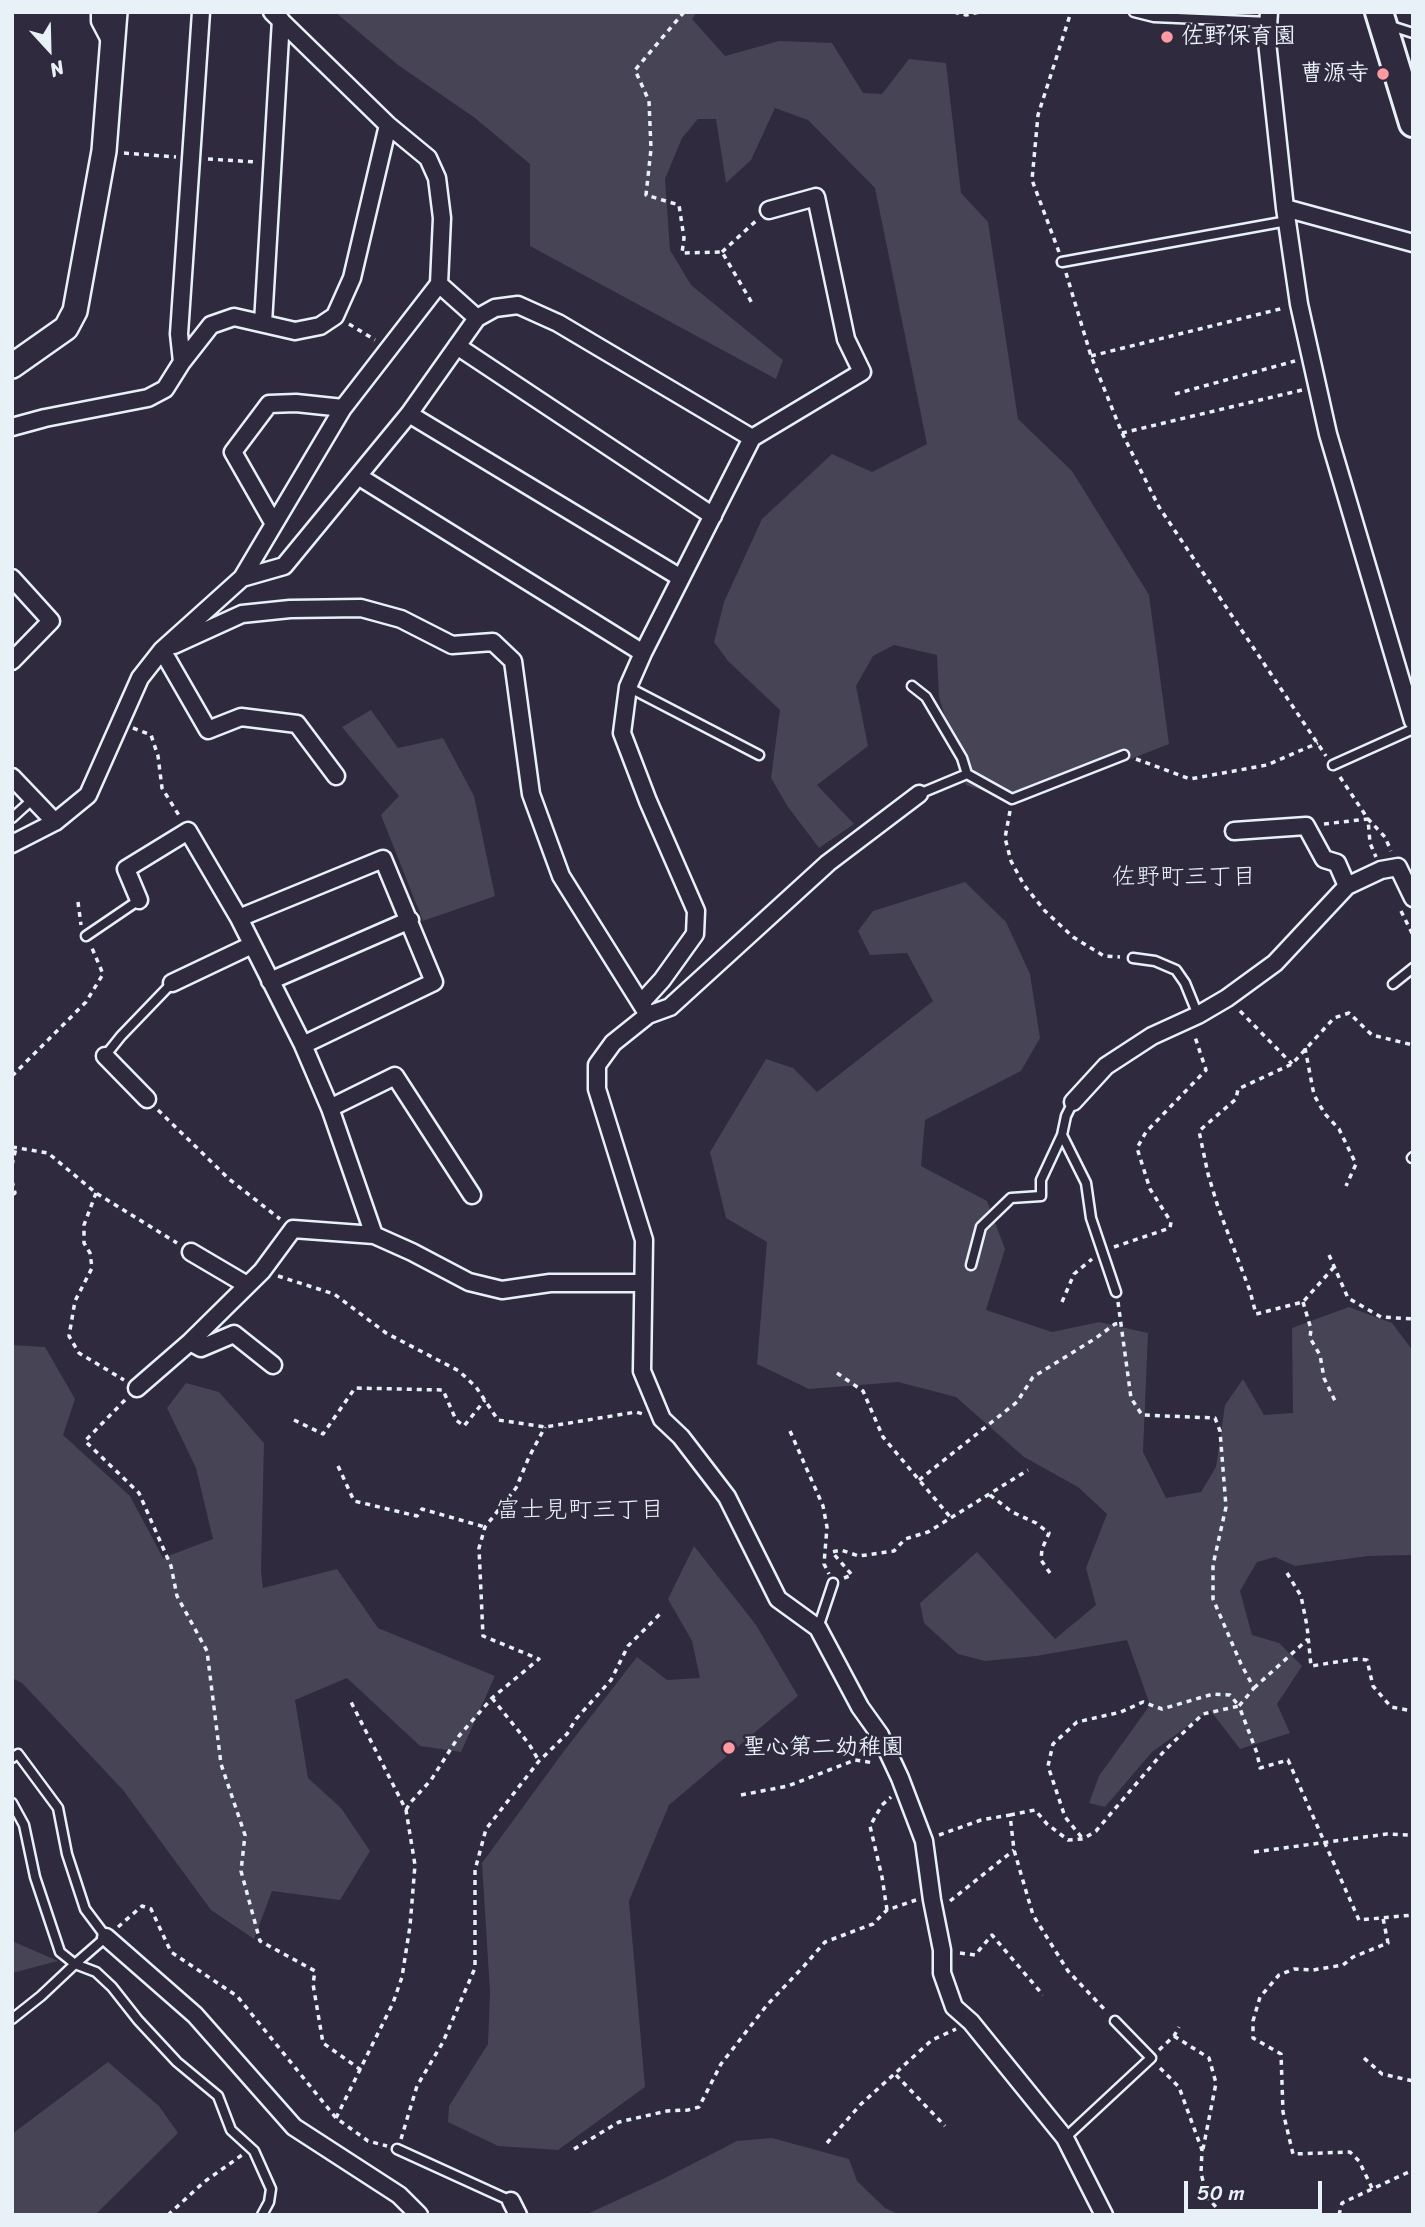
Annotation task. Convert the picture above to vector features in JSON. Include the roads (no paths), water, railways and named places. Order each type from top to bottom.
[{"type":"main road","points":[[1380,18],[1413,123]]},
{"type":"street","points":[[100,12],[100,21],[113,45]]},
{"type":"street","points":[[12,366],[66,328],[75,311],[104,151],[115,12]]},
{"type":"street","points":[[183,362],[178,334],[201,12]]},
{"type":"street","points":[[262,323],[276,16]]},
{"type":"street","points":[[12,844],[55,822],[88,794],[139,678],[163,650],[242,578],[343,408],[439,284],[442,218],[437,178],[428,158],[388,125],[276,16]]},
{"type":"street","points":[[1269,17],[1266,42],[1299,304],[1328,434],[1413,721]]},
{"type":"street","points":[[12,427],[148,398],[166,389],[211,325],[234,317],[295,331],[320,326],[335,316],[352,278],[388,125]]},
{"type":"street","points":[[769,209],[816,197],[846,339],[862,372],[752,438],[628,687],[622,733],[648,802],[696,911],[695,934],[644,1009],[597,1065],[597,1089],[645,1240],[642,1371],[662,1419],[681,1437],[727,1497],[778,1599],[818,1628],[860,1707],[880,1735],[924,1841],[942,1950],[942,1972],[954,2007],[971,2022],[1065,2138],[1104,2215]]},
{"type":"street","points":[[1286,215],[1413,243]]},
{"type":"street","points":[[439,284],[477,318]]},
{"type":"street","points":[[242,578],[284,566],[409,414],[477,318],[495,308],[518,305],[558,323],[752,438]]},
{"type":"street","points":[[457,346],[713,516]]},
{"type":"street","points":[[274,524],[233,452],[269,404],[296,403],[343,408]]},
{"type":"street","points":[[409,414],[681,578]]},
{"type":"street","points":[[358,476],[643,653]]},
{"type":"street","points":[[12,578],[51,621],[12,661]]},
{"type":"street","points":[[163,650],[242,614],[302,609],[362,608],[401,619],[452,645],[493,642],[513,661],[531,794],[561,876],[644,1009]]},
{"type":"street","points":[[163,650],[208,730],[241,717],[297,724],[336,776]]},
{"type":"street","points":[[12,777],[55,822]]},
{"type":"street","points":[[644,1009],[670,1007],[828,863],[919,794]]},
{"type":"street","points":[[1234,831],[1306,826],[1324,859],[1336,863],[1347,886]]},
{"type":"street","points":[[139,900],[126,869],[188,831],[239,918],[303,1045],[330,1108],[374,1235]]},
{"type":"street","points":[[239,918],[383,859],[435,982],[303,1045]]},
{"type":"street","points":[[1073,1102],[1105,1066],[1152,1036],[1227,998],[1275,963],[1347,886],[1381,870],[1398,867],[1413,898]]},
{"type":"street","points":[[270,981],[410,920]]},
{"type":"street","points":[[172,983],[252,945]]},
{"type":"street","points":[[105,1056],[147,1099]]},
{"type":"street","points":[[330,1108],[395,1076],[472,1195]]},
{"type":"street","points":[[137,1388],[190,1342],[262,1272],[293,1229],[374,1235],[469,1282],[502,1290],[550,1283],[643,1283]]},
{"type":"street","points":[[191,1252],[247,1286]]},
{"type":"street","points":[[190,1342],[201,1348],[234,1334],[273,1365]]},
{"type":"street","points":[[106,1937],[195,2015],[294,2127],[399,2195],[419,2215]]},
{"type":"lane","points":[[1134,12],[1154,18],[1269,17]]},
{"type":"lane","points":[[1380,18],[1413,33]]},
{"type":"lane","points":[[1062,262],[1286,215]]},
{"type":"lane","points":[[912,686],[926,697],[962,758],[967,774],[1012,799],[1124,755]]},
{"type":"lane","points":[[628,687],[759,755]]},
{"type":"lane","points":[[1333,765],[1413,729]]},
{"type":"lane","points":[[919,794],[967,774]]},
{"type":"lane","points":[[12,818],[33,799]]},
{"type":"lane","points":[[86,936],[139,900]]},
{"type":"lane","points":[[1133,958],[1155,961],[1176,970],[1185,983],[1193,1017]]},
{"type":"lane","points":[[1393,984],[1413,968]]},
{"type":"lane","points":[[105,1056],[172,983]]},
{"type":"lane","points":[[971,1265],[981,1227],[1012,1198],[1041,1196],[1041,1180],[1062,1135],[1066,1116],[1073,1102]]},
{"type":"lane","points":[[1062,1135],[1086,1183],[1091,1218],[1116,1292]]},
{"type":"lane","points":[[818,1628],[833,1583]]},
{"type":"lane","points":[[12,1758],[18,1754],[58,1808],[66,1854],[85,1909],[106,1937],[12,2019]]},
{"type":"lane","points":[[12,1803],[23,1825],[35,1877],[60,1952],[75,1964],[96,1972],[177,2062],[218,2096],[231,2130],[254,2151],[271,2189],[269,2202],[262,2215]]},
{"type":"lane","points":[[1065,2138],[1151,2058],[1115,2021]]},
{"type":"lane","points":[[397,2149],[515,2208]]},
{"type":"place","name":"佐野保育園","points":[[1167,37]]},
{"type":"place","name":"曹源寺","points":[[1383,74]]},
{"type":"place","name":"聖心第二幼稚園","points":[[729,1748]]},
{"type":"district","name":"佐野町三丁目","points":[[1184,878]]},
{"type":"district","name":"富士見町三丁目","points":[[580,1511]]}]
